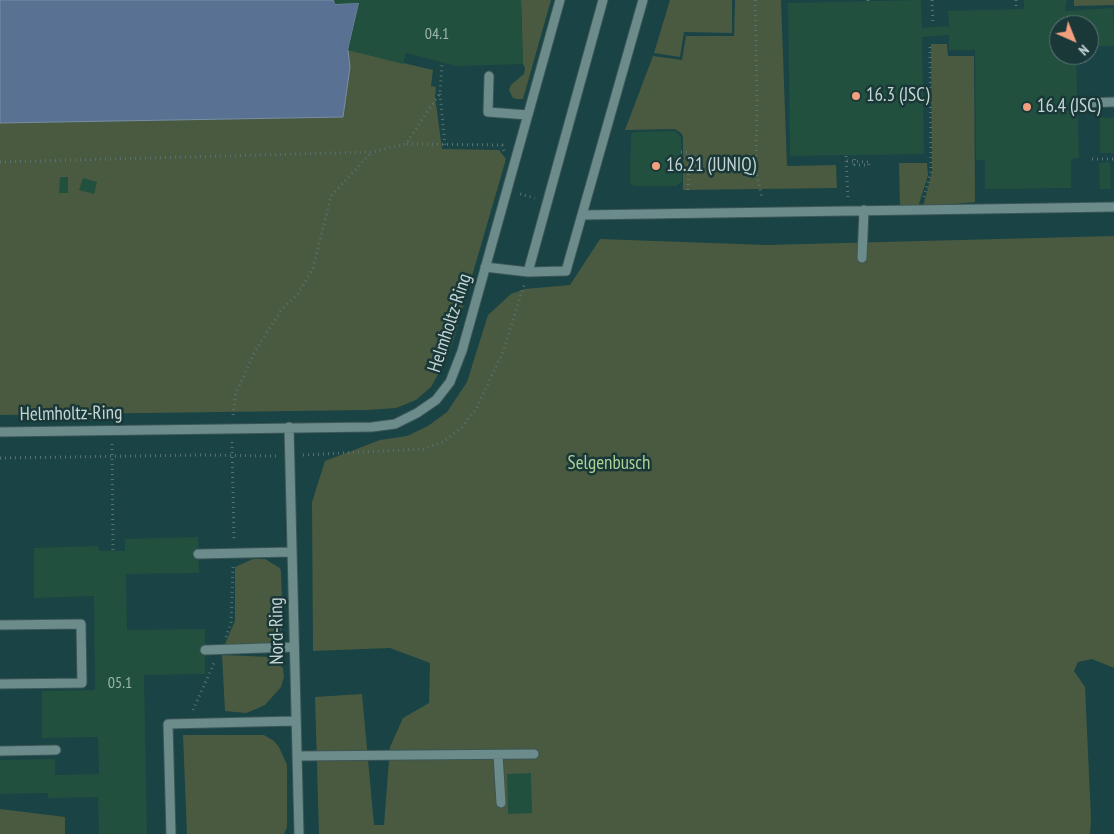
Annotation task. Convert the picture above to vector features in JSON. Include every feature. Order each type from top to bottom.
[{"type":"street","name":"Helmholtz-Ring","points":[[0,432],[372,427],[395,424],[436,400],[450,382],[462,350],[560,0]]},
{"type":"street","points":[[528,272],[603,0]]},
{"type":"street","points":[[485,267],[528,272],[566,271],[643,0]]},
{"type":"street","points":[[489,76],[488,112],[528,115]]},
{"type":"street","points":[[1081,103],[1114,102]]},
{"type":"street","points":[[582,215],[1114,207]]},
{"type":"street","points":[[862,258],[864,210]]},
{"type":"street","name":"Nord-Ring","points":[[289,427],[299,834]]},
{"type":"street","points":[[198,554],[292,552]]},
{"type":"street","points":[[0,625],[81,624],[82,683],[0,684]]},
{"type":"street","points":[[205,650],[294,647]]},
{"type":"street","points":[[171,834],[168,724],[295,721]]},
{"type":"street","points":[[0,751],[56,750]]},
{"type":"street","points":[[297,756],[534,754]]},
{"type":"street","points":[[498,755],[501,803]]},
{"type":"path","points":[[755,0],[756,170],[764,212]]},
{"type":"path","points":[[932,0],[932,24]]},
{"type":"path","points":[[1016,0],[1016,10]]},
{"type":"path","points":[[920,210],[931,172],[930,48]]},
{"type":"path","points":[[442,62],[440,93],[445,145]]},
{"type":"path","points":[[0,162],[372,152],[406,144],[440,93]]},
{"type":"path","points":[[681,152],[689,152],[688,192]]},
{"type":"path","points":[[847,161],[868,162],[869,165],[854,165],[855,155]]},
{"type":"path","points":[[846,156],[848,210]]},
{"type":"path","points":[[1092,159],[1114,159]]},
{"type":"path","points":[[112,430],[114,551]]},
{"type":"shaded area","points":[[0,0],[1114,0],[1114,834],[0,834]]},
{"type":"shaded area","points":[[0,0],[334,0],[335,4],[359,3],[348,50],[350,67],[343,117],[0,123]]},
{"type":"green space","points":[[521,0],[551,0],[523,99],[517,99],[513,98],[509,90],[511,85],[524,74],[525,68],[523,64]]},
{"type":"green space","points":[[670,0],[732,0],[732,33],[684,32],[680,57],[654,53]]},
{"type":"green space","points":[[735,0],[781,0],[787,166],[836,165],[837,188],[683,190],[683,136],[681,133],[675,129],[625,130],[653,56],[682,60],[686,36],[734,36]]},
{"type":"green space","points":[[1074,0],[1114,0],[1114,5],[1074,6]]},
{"type":"green space","points":[[931,44],[947,44],[948,56],[974,56],[975,202],[923,207],[932,172]]},
{"type":"green space","points":[[348,50],[433,70],[431,86],[436,87],[435,96],[442,149],[499,150],[506,159],[454,338],[446,360],[431,387],[416,400],[396,408],[367,410],[0,415],[0,123],[343,117],[350,67]]},
{"type":"green space","points":[[899,163],[927,163],[928,175],[918,207],[900,208]]},
{"type":"green space","name":"Selgenbusch","points":[[1114,236],[1114,668],[1092,659],[1078,662],[1074,671],[1085,687],[1091,818],[1090,834],[319,834],[315,697],[362,694],[374,825],[384,825],[390,747],[403,718],[429,703],[430,663],[390,648],[313,651],[312,502],[325,461],[380,440],[407,436],[428,426],[447,412],[467,382],[488,315],[511,294],[525,289],[570,285],[600,239],[767,245]]},
{"type":"green space","points":[[253,559],[265,559],[280,568],[283,626],[279,634],[271,642],[263,644],[225,644],[235,621],[235,567]]},
{"type":"green space","points":[[222,655],[271,657],[283,668],[284,677],[281,687],[265,705],[256,709],[246,713],[225,711]]},
{"type":"green space","points":[[183,735],[264,735],[274,741],[279,747],[287,765],[287,827],[284,834],[187,834]]},
{"type":"green space","points":[[0,809],[65,817],[65,834],[0,834]]},
{"type":"building","points":[[334,0],[521,0],[523,64],[456,66],[406,53],[403,64],[348,50],[359,3],[335,4]]},
{"type":"building","points":[[921,0],[922,28],[949,26],[948,11],[1024,9],[1024,0],[1067,0],[1065,11],[1113,8],[1114,46],[1099,46],[1099,15],[1049,15],[1049,65],[1076,65],[1079,158],[1071,159],[1071,188],[985,189],[985,160],[976,160],[975,50],[949,50],[949,35],[922,37],[924,154],[790,156],[788,3]]},
{"type":"building","points":[[1100,118],[1114,118],[1114,153],[1100,153]]},
{"type":"building","name":"16.21 (JUNIQ)","points":[[675,131],[681,137],[681,182],[676,186],[632,185],[630,182],[631,134],[635,132]]},
{"type":"building","points":[[1110,162],[1111,189],[1100,189],[1099,163]]},
{"type":"building","points":[[60,177],[68,177],[68,193],[59,193]]},
{"type":"building","points":[[83,178],[97,182],[94,194],[79,190]]},
{"type":"building","points":[[198,537],[199,573],[126,574],[127,630],[205,629],[205,674],[144,675],[147,834],[99,834],[98,797],[48,798],[48,793],[0,794],[0,760],[55,759],[55,775],[99,774],[98,737],[42,738],[42,691],[95,690],[94,596],[34,598],[34,548],[98,546],[99,551],[125,551],[125,539]]},
{"type":"building","points":[[531,773],[532,813],[508,814],[507,774]]},
{"type":"place","name":"16.3 (JSC)","points":[[856,96]]},
{"type":"place","name":"16.4 (JSC)","points":[[1027,107]]},
{"type":"place","name":"16.21 (JUNIQ)","points":[[656,166]]}]
